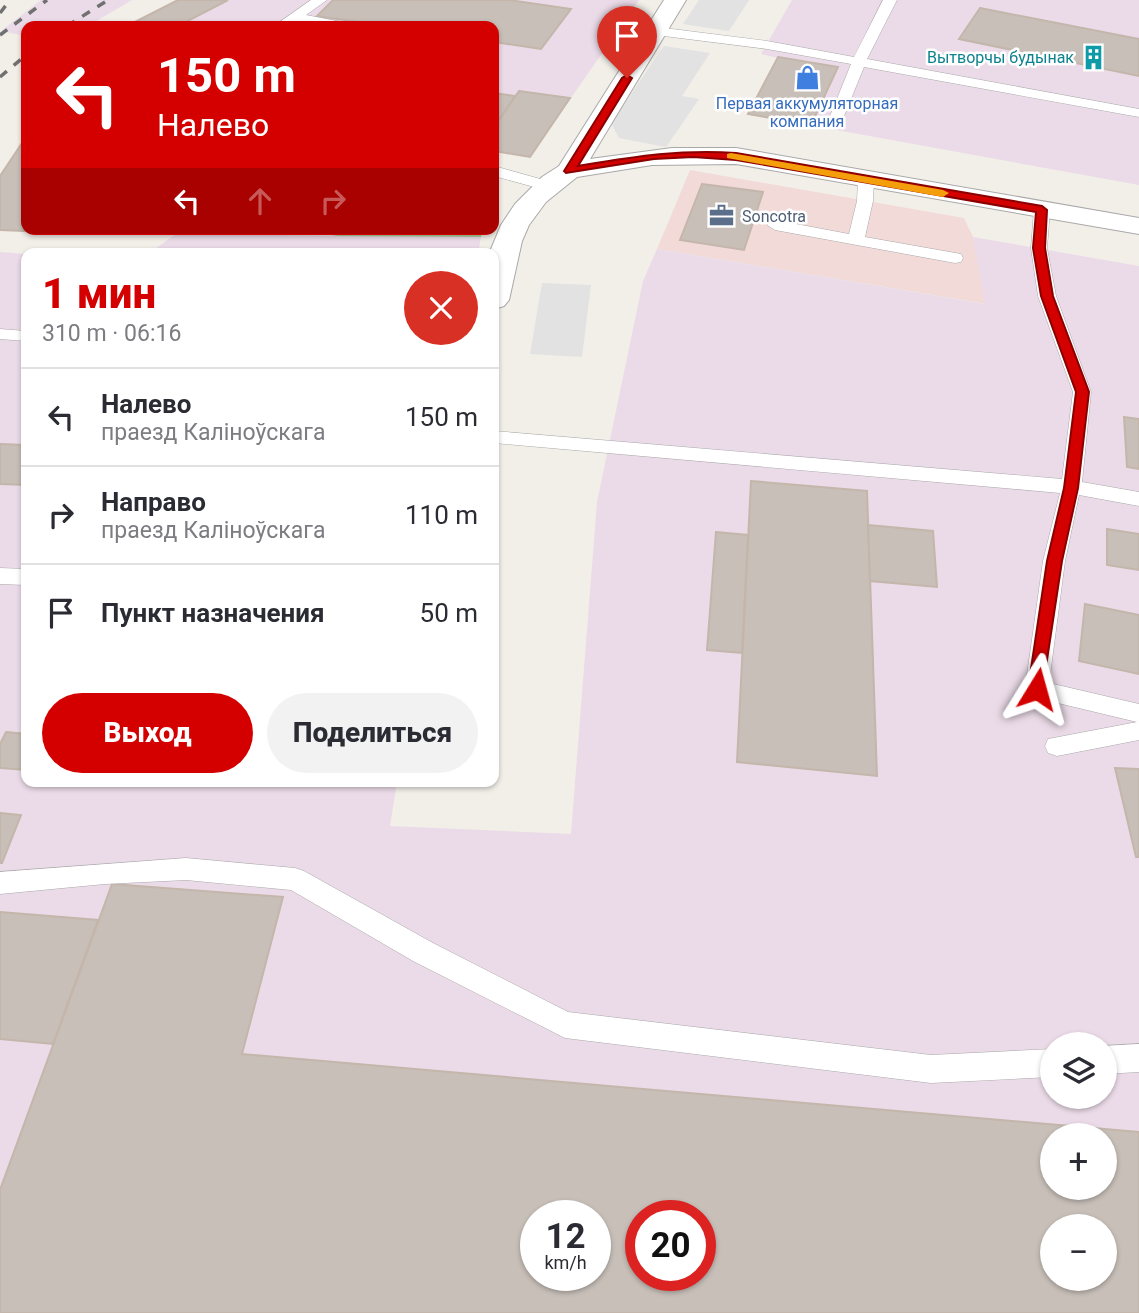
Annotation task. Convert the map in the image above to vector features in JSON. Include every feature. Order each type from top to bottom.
[{"type":"street","points":[[569,171],[675,0]]},
{"type":"street","points":[[499,261],[522,210],[545,186],[569,171],[654,156],[693,153],[736,156],[1139,226]]},
{"type":"lane","points":[[289,21],[320,0]]},
{"type":"lane","points":[[835,121],[859,61],[890,0]]},
{"type":"lane","points":[[295,17],[316,21]]},
{"type":"lane","points":[[656,31],[767,45],[1139,113]]},
{"type":"lane","points":[[499,172],[545,186]]},
{"type":"lane","points":[[856,241],[865,201],[866,180]]},
{"type":"lane","points":[[1042,210],[1039,248],[1047,296],[1082,392],[1071,488],[1054,561],[1037,689],[1139,713]]},
{"type":"lane","points":[[775,225],[955,258]]},
{"type":"lane","points":[[0,334],[21,336]]},
{"type":"lane","points":[[499,437],[1071,488],[1139,499]]},
{"type":"lane","points":[[0,576],[21,577]]},
{"type":"lane","points":[[1058,746],[1139,731]]},
{"type":"lane","points":[[0,883],[186,869],[295,879],[423,952],[565,1025],[931,1069],[1040,1064]]},
{"type":"lane","points":[[1117,1059],[1139,1058]]},
{"type":"shaded area","points":[[41,0],[132,0],[96,21],[21,21],[21,35],[1,31]]},
{"type":"shaded area","points":[[178,0],[639,0],[530,157],[499,152],[499,21],[137,21]]},
{"type":"shaded area","points":[[699,0],[749,0],[729,31],[683,24]]},
{"type":"shaded area","points":[[792,0],[1139,0],[1139,185],[748,114],[778,58],[761,54]]},
{"type":"shaded area","points":[[664,46],[710,53],[682,96],[699,99],[666,147],[619,138],[611,123]]},
{"type":"shaded area","points":[[690,170],[964,218],[973,237],[986,304],[657,249]]},
{"type":"shaded area","points":[[174,235],[481,237],[479,248],[156,248]]},
{"type":"shaded area","points":[[973,237],[1139,266],[1139,1313],[0,1313],[0,252],[21,254],[21,787],[396,787],[390,826],[571,834],[597,502],[643,281],[657,249],[985,304]]},
{"type":"shaded area","points":[[542,283],[591,285],[582,357],[530,354]]},
{"type":"green space","points":[[331,235],[482,235],[481,237]]},
{"type":"building","points":[[178,0],[228,0],[188,21],[137,21]]},
{"type":"building","points":[[333,0],[509,0],[571,9],[541,49],[499,43],[499,21],[352,21],[317,16]]},
{"type":"building","name":"Вытворчы будынак","points":[[980,8],[1139,39],[1139,76],[959,39]]},
{"type":"building","points":[[778,57],[838,67],[811,125],[748,114]]},
{"type":"building","points":[[519,91],[570,98],[530,157],[499,152],[499,120]]},
{"type":"building","points":[[499,94],[515,96],[499,120]]},
{"type":"building","points":[[21,144],[21,231],[0,230],[0,176]]},
{"type":"building","name":"Soncotra","points":[[702,184],[763,192],[744,250],[680,240]]},
{"type":"building","points":[[1124,417],[1139,419],[1139,469],[1127,467]]},
{"type":"building","points":[[0,444],[21,445],[21,485],[0,484]]},
{"type":"building","points":[[751,481],[867,491],[877,776],[737,762]]},
{"type":"building","points":[[868,525],[933,531],[937,587],[870,581]]},
{"type":"building","points":[[1107,529],[1139,534],[1139,570],[1107,565]]},
{"type":"building","points":[[716,532],[748,535],[742,653],[707,650]]},
{"type":"building","points":[[1085,604],[1139,615],[1139,674],[1079,661]]},
{"type":"building","points":[[6,732],[21,734],[21,770],[0,768],[0,744]]},
{"type":"building","points":[[1115,768],[1139,769],[1139,857],[1136,857]]},
{"type":"building","points":[[0,813],[21,815],[2,863],[0,863]]},
{"type":"building","points":[[112,884],[283,897],[242,1054],[1040,1123],[1040,1200],[1117,1200],[1117,1130],[1139,1132],[1139,1313],[0,1313],[0,1190]]},
{"type":"building","points":[[0,912],[98,920],[53,1044],[0,1039]]},
{"type":"railway","points":[[0,13],[10,0]]},
{"type":"railway","points":[[0,35],[47,0]]},
{"type":"railway","points":[[75,21],[108,0]]},
{"type":"railway","points":[[0,77],[21,59]]},
{"type":"slow traffic","points":[[731,156],[943,193]]},
{"type":"place","name":"Вытворчы будынак","points":[[1094,57]]},
{"type":"place","name":"Первая аккумуляторная компания","points":[[807,77]]},
{"type":"place","name":"Soncotra","points":[[722,216]]},
{"type":"route","points":[[627,78],[569,171],[654,156],[693,153],[736,156],[1042,210],[1039,248],[1047,296],[1082,392],[1071,488],[1054,561],[1037,689]]}]
